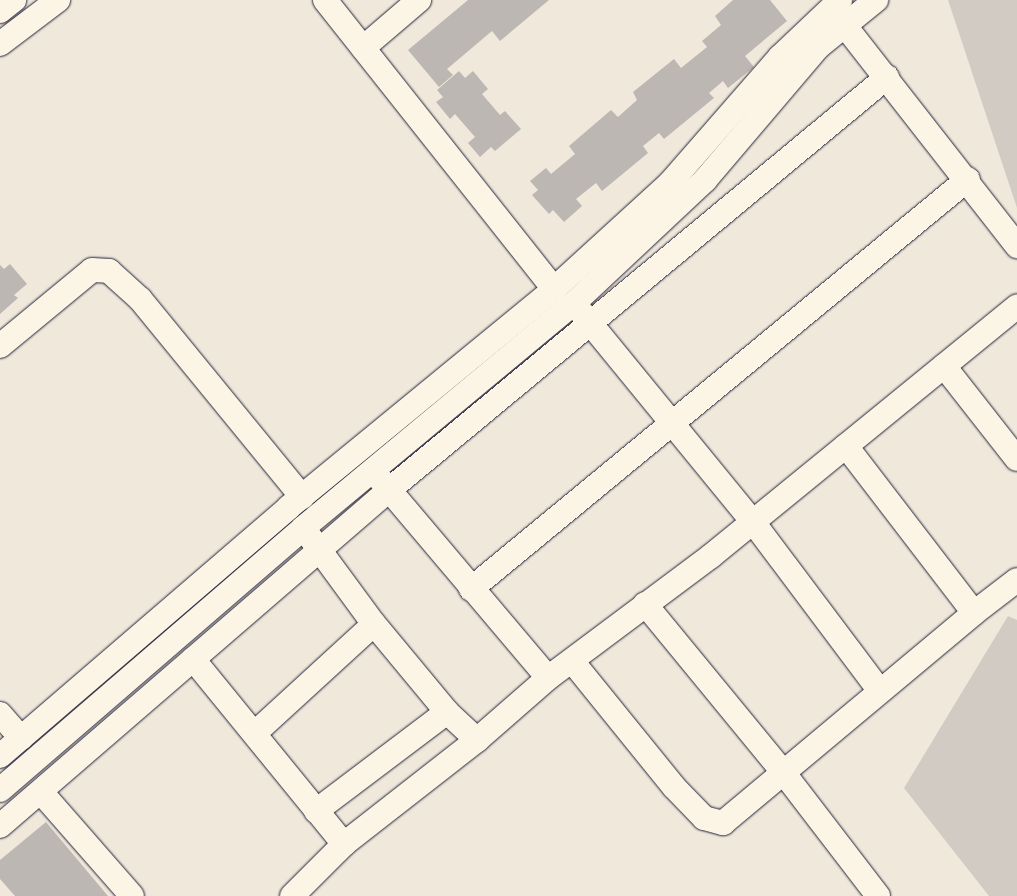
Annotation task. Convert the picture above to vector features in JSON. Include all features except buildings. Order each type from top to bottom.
[{"type":"street","points":[[0,10],[14,0]]},
{"type":"street","points":[[0,44],[58,0]]},
{"type":"street","points":[[324,0],[554,290]]},
{"type":"street","points":[[362,48],[418,0]]},
{"type":"street","points":[[0,756],[296,502],[554,290],[670,183],[714,137],[780,57],[835,8],[876,0]]},
{"type":"street","points":[[835,8],[968,179],[1017,246]]},
{"type":"street","points":[[0,790],[303,528],[574,304],[694,192],[793,75],[835,8]]},
{"type":"street","points":[[0,826],[389,490],[887,77]]},
{"type":"street","points":[[471,589],[968,179]]},
{"type":"street","points":[[0,346],[92,270],[109,272],[140,299],[296,502],[303,528],[374,624],[447,712],[477,740]]},
{"type":"street","points":[[574,304],[753,522],[880,691]]},
{"type":"street","points":[[292,896],[344,844],[477,740],[548,678],[753,522],[1017,306]]},
{"type":"street","points":[[944,366],[1017,459]]},
{"type":"street","points":[[846,446],[974,613]]},
{"type":"street","points":[[374,471],[471,589],[548,678]]},
{"type":"street","points":[[572,661],[674,787],[704,818],[723,823],[974,613],[1017,580]]},
{"type":"street","points":[[646,604],[783,772],[878,896]]},
{"type":"street","points":[[255,733],[374,624]]},
{"type":"street","points":[[192,660],[255,733],[344,844]]},
{"type":"street","points":[[316,811],[447,712]]},
{"type":"street","points":[[0,714],[21,738]]},
{"type":"street","points":[[41,792],[132,896]]},
{"type":"shaded area","points":[[948,0],[1017,0],[1017,208]]},
{"type":"shaded area","points":[[1008,616],[1017,620],[1017,896],[989,896],[904,788]]}]
